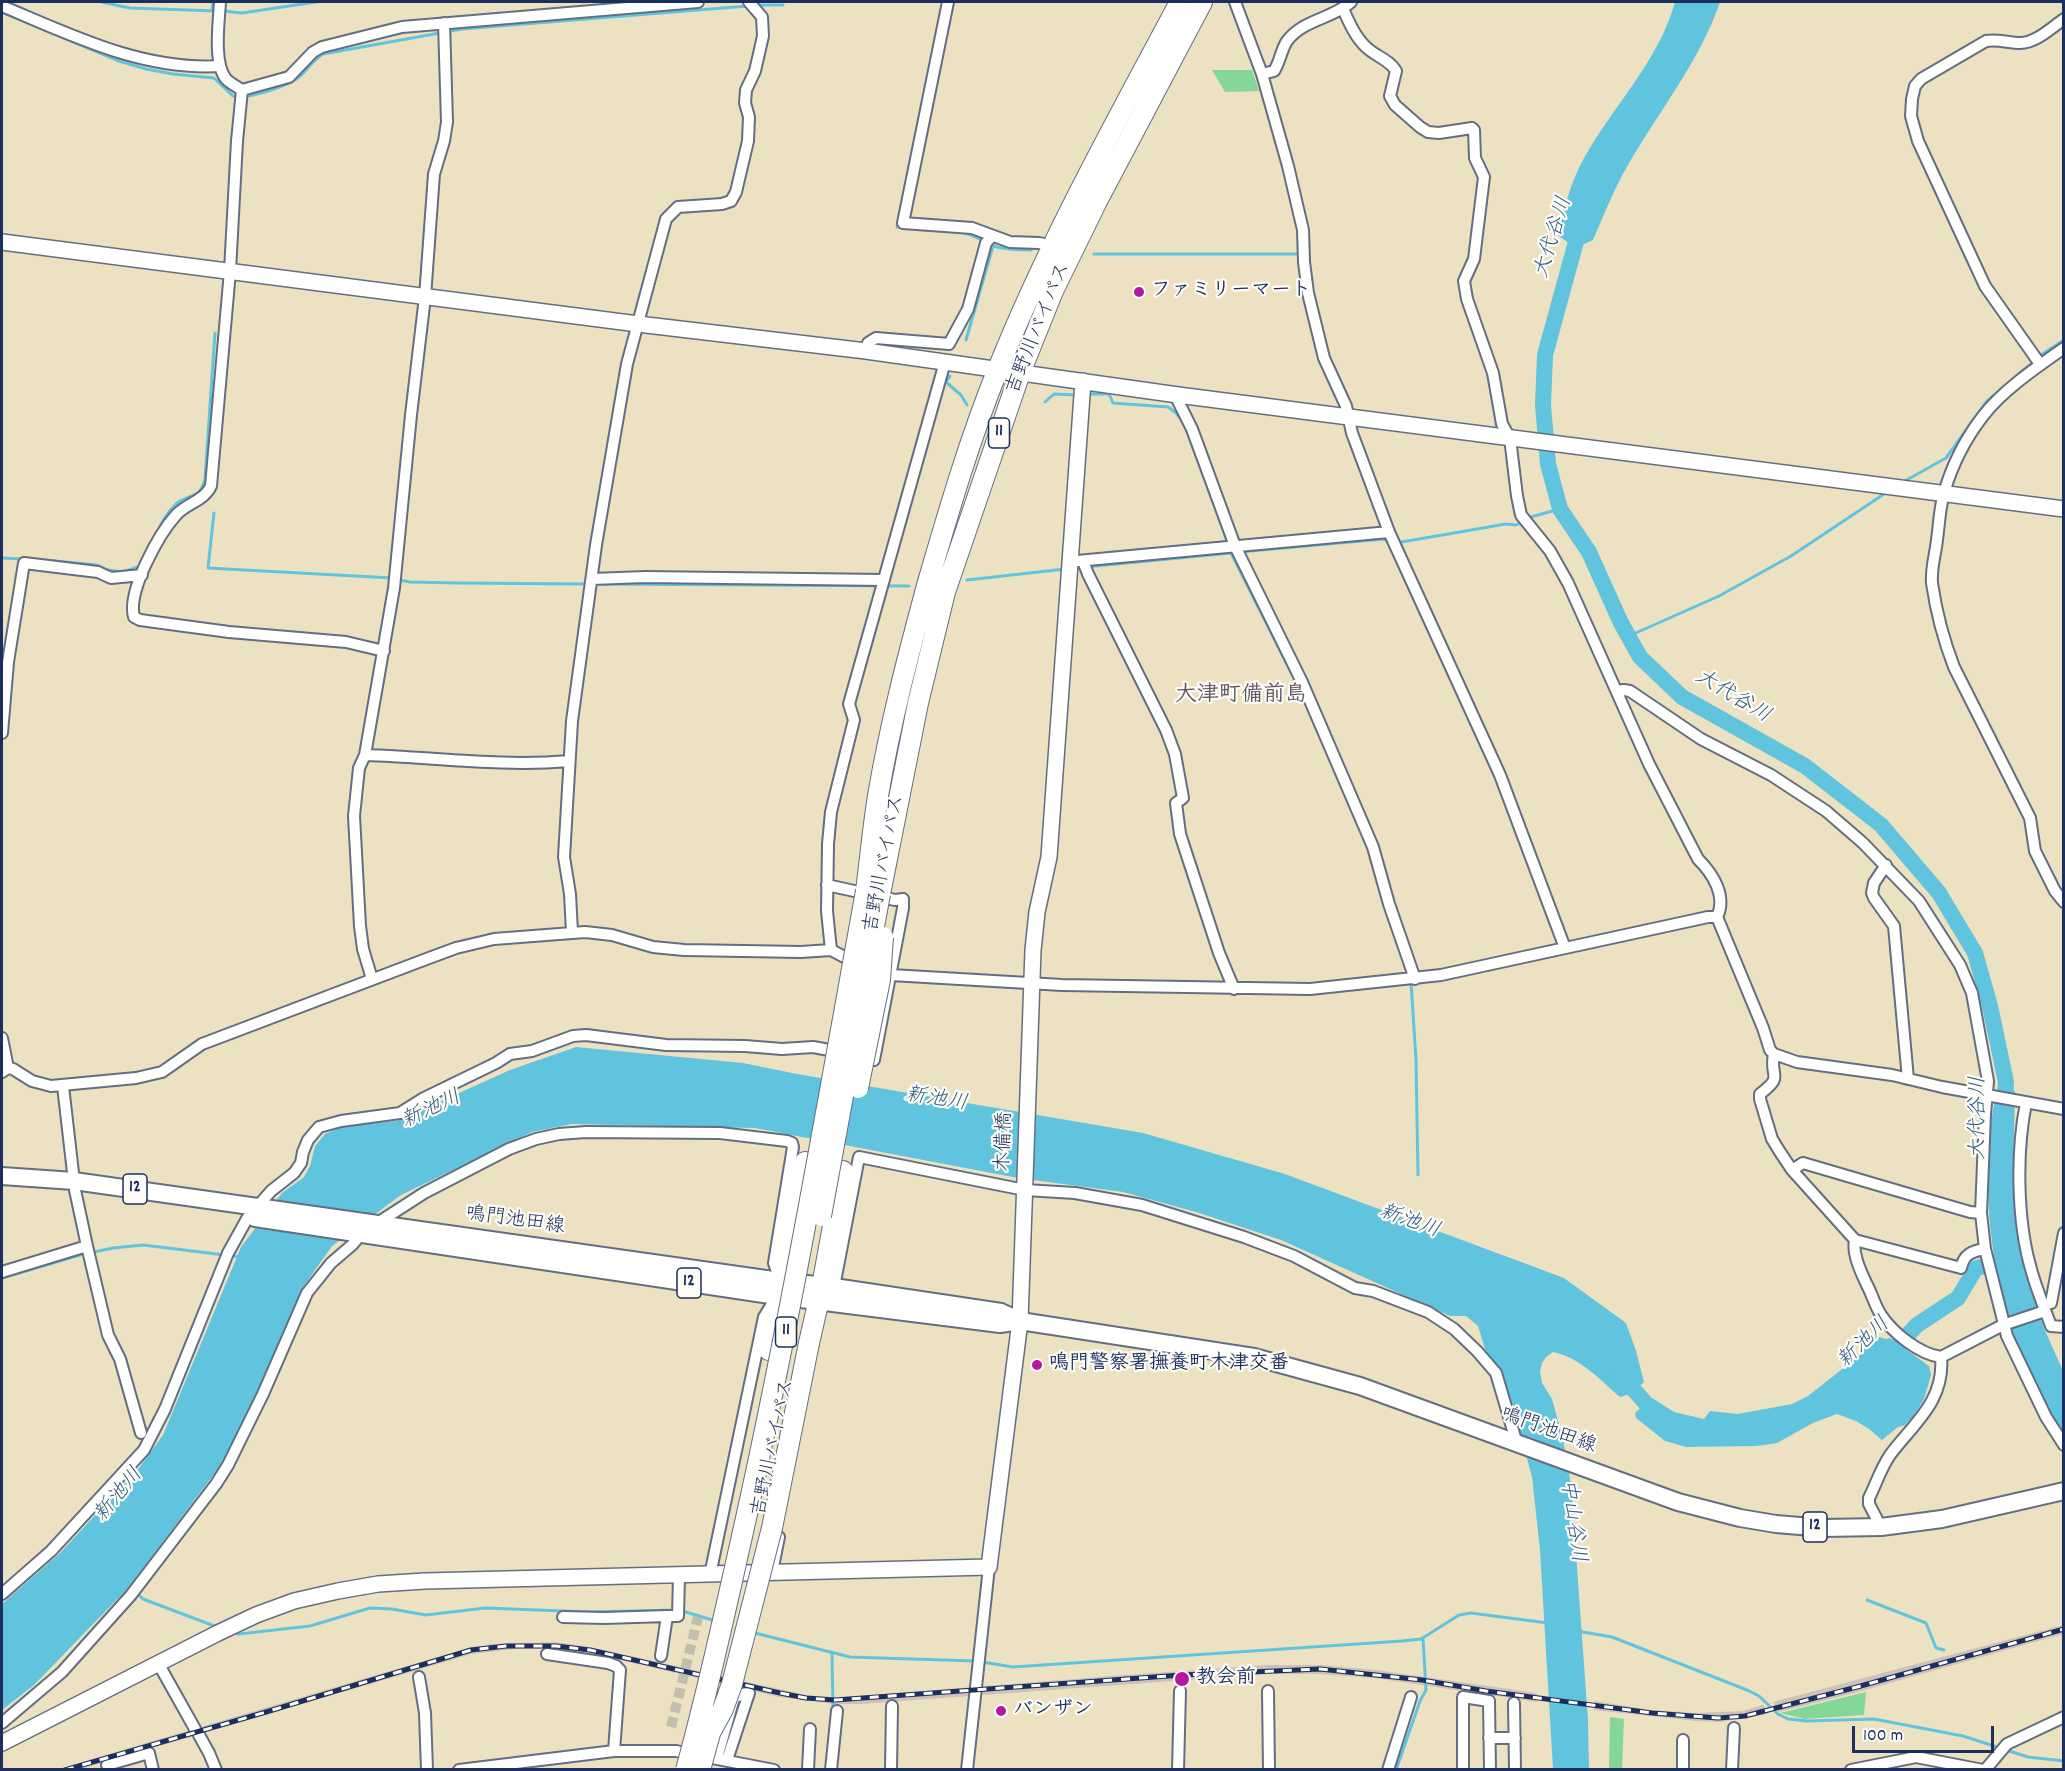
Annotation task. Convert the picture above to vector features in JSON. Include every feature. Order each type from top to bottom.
[{"type":"highway","name":"吉野川バイパス","points":[[700,1770],[704,1731],[774,1458],[798,1338],[873,892],[878,795],[918,621],[961,471],[998,369],[1035,283],[1079,193],[1180,2]]},
{"type":"highway","name":"吉野川バイパス","points":[[873,892],[888,854],[918,703],[945,592],[982,478],[1020,373],[1053,291],[1096,201],[1202,2]]},
{"type":"highway","points":[[704,1731],[698,1691],[736,1520],[805,1162],[834,993],[873,892]]},
{"type":"highway","name":"11","points":[[825,1291],[843,1171],[880,980],[873,892]]},
{"type":"highway","points":[[704,1731],[723,1709],[732,1684],[769,1539],[809,1343],[825,1291]]},
{"type":"highway","name":"吉野川バイパス","points":[[686,1770],[704,1731]]},
{"type":"main road","name":"鳴門池田線","points":[[2,1176],[779,1289],[825,1291],[1000,1324],[1020,1321],[1254,1357],[1360,1386],[1678,1502],[1740,1518],[1776,1524],[1824,1528],[1881,1527],[1942,1519],[2064,1491]]},
{"type":"main road","name":"鳴門池田線","points":[[2,1186],[75,1185]]},
{"type":"street","points":[[220,2],[220,66],[226,79],[242,90],[289,77],[322,46],[402,27],[698,2]]},
{"type":"street","points":[[572,932],[564,857],[570,795],[569,761],[572,721],[592,579],[627,364],[666,219],[678,207],[722,204],[731,201],[736,192],[748,141],[749,117],[745,102],[746,90],[755,71],[763,36],[762,17],[749,2]]},
{"type":"street","points":[[948,2],[903,223],[972,228],[990,239],[1054,246]]},
{"type":"street","points":[[1235,2],[1262,74],[1288,166],[1303,230],[1306,282],[1324,358],[1350,418],[1352,433],[1389,532],[1500,775],[1564,948]]},
{"type":"street","points":[[1262,74],[1274,71],[1286,42],[1298,30],[1310,22],[1342,9],[1351,2]]},
{"type":"street","points":[[2,6],[90,43],[144,59],[196,68],[220,66]]},
{"type":"street","points":[[1342,9],[1363,44],[1392,65],[1396,71],[1390,96],[1395,105],[1428,132],[1439,133],[1473,128],[1474,130],[1475,158],[1484,177],[1474,259],[1464,281],[1467,299],[1493,373],[1502,424],[1515,438],[1516,496],[1521,515],[1550,551],[1568,583],[1649,764],[1698,859],[1710,871],[1717,886],[1721,909],[1717,918],[1770,1050],[1774,1054],[1797,1062],[1877,1073],[2064,1109]]},
{"type":"street","points":[[2040,364],[1985,286],[1918,141],[1911,116],[1912,99],[1915,87],[1921,79],[1986,40],[1998,39],[2019,43],[2030,41],[2064,19]]},
{"type":"street","points":[[372,979],[363,949],[360,926],[354,816],[359,768],[365,755],[384,651],[398,555],[425,297],[434,174],[447,122],[444,23]]},
{"type":"street","points":[[242,90],[230,271],[211,486],[207,495],[186,506],[176,515],[162,535],[142,575],[132,611],[134,617],[140,620],[229,632],[346,642],[384,651]]},
{"type":"street","points":[[866,351],[868,343],[876,338],[949,344],[968,309],[990,239]]},
{"type":"street","points":[[2,242],[866,351],[1350,418],[2064,509]]},
{"type":"street","points":[[2064,348],[2040,364],[1996,402],[1984,415],[1956,459],[1944,494],[1932,565],[1932,582],[1946,646],[1954,667],[2030,818],[2035,851],[2055,891],[2064,902]]},
{"type":"street","points":[[945,362],[849,704],[854,720],[831,812],[828,843],[827,885],[831,950],[835,954],[891,975],[1033,983],[1310,989],[1442,975],[1708,917],[1717,918]]},
{"type":"street","name":"木備橋","points":[[989,1567],[1020,1321],[1033,950],[1037,912],[1049,857],[1077,561],[1083,381]]},
{"type":"street","points":[[1178,395],[1178,401],[1192,429],[1235,546],[1302,682],[1373,847],[1389,904],[1415,979]]},
{"type":"street","points":[[1077,561],[1389,532]]},
{"type":"street","points":[[1077,561],[1088,574],[1172,746],[1183,798],[1176,803],[1180,834],[1219,953],[1234,989]]},
{"type":"street","points":[[2,733],[8,662],[24,563],[98,572],[111,578],[142,575]]},
{"type":"street","points":[[592,579],[645,577],[884,580]]},
{"type":"street","points":[[1617,691],[1630,692],[1701,739],[1771,775],[1833,817],[1886,865],[1919,901],[1960,964],[1972,993],[1990,1096],[1985,1114],[1981,1213],[1988,1259],[2006,1325],[2046,1417],[2064,1445]]},
{"type":"street","points":[[365,755],[492,762],[569,761]]},
{"type":"street","points":[[1886,865],[1874,883],[1872,893],[1894,926],[1908,1079]]},
{"type":"street","points":[[2,1594],[51,1551],[144,1450],[165,1410],[228,1253],[258,1213],[271,1191],[294,1173],[301,1163],[308,1140],[319,1127],[340,1121],[400,1113],[424,1098],[510,1054],[532,1051],[573,1036],[586,1035],[666,1045],[782,1049],[813,1047],[874,1060],[903,899],[895,900],[827,885]]},
{"type":"street","points":[[2,1038],[5,1070],[13,1069],[37,1083],[63,1086],[136,1078],[162,1072],[202,1044],[456,948],[505,938],[572,932],[598,933],[653,947],[684,950],[801,952],[831,950]]},
{"type":"street","points":[[1774,1054],[1772,1060],[1775,1078],[1772,1085],[1760,1094],[1772,1139],[1792,1170],[1855,1240],[1961,1268],[1963,1259],[1967,1255],[1988,1259]]},
{"type":"street","points":[[63,1086],[75,1185],[87,1246],[108,1335],[120,1359],[141,1433]]},
{"type":"street","points":[[2022,1102],[2020,1146],[2024,1236],[2043,1310],[2051,1326],[2064,1327]]},
{"type":"street","points":[[2,1723],[62,1672],[131,1595],[216,1484],[228,1465],[263,1394],[306,1293],[331,1263],[367,1228],[424,1193],[509,1149],[560,1134],[586,1132],[720,1133],[792,1143],[774,1263],[779,1289],[764,1317],[710,1575]]},
{"type":"street","points":[[772,1572],[818,1345],[825,1291],[859,1157],[1142,1205],[1264,1244],[1294,1256],[1355,1288],[1393,1298],[1428,1312],[1454,1329],[1478,1351],[1496,1373],[1520,1444]]},
{"type":"street","points":[[1792,1170],[1803,1163],[1970,1212],[1981,1213]]},
{"type":"street","points":[[1855,1240],[1854,1245],[1861,1272],[1880,1314],[1893,1329],[1919,1349],[1941,1358],[2006,1325],[2043,1310],[2051,1303],[2064,1233]]},
{"type":"street","points":[[2,1272],[87,1246]]},
{"type":"street","points":[[1881,1527],[1869,1504],[1869,1498],[1889,1457],[1934,1401],[1942,1370],[1941,1358]]},
{"type":"street","points":[[2,1741],[238,1623],[294,1601],[338,1591],[378,1584],[425,1581],[989,1567],[967,1770]]},
{"type":"street","points":[[563,1617],[678,1616],[679,1576]]},
{"type":"street","points":[[661,1656],[667,1616]]},
{"type":"street","points":[[547,1654],[608,1663],[620,1670],[614,1751]]},
{"type":"street","points":[[158,1663],[209,1753],[216,1770]]},
{"type":"street","points":[[419,1677],[425,1713],[427,1770]]},
{"type":"street","points":[[1178,1770],[1180,1691]]},
{"type":"street","points":[[1268,1691],[1269,1770]]},
{"type":"street","points":[[749,1693],[722,1759],[734,1698],[749,1693]]},
{"type":"street","points":[[1388,1770],[1411,1697]]},
{"type":"street","points":[[1463,1770],[1463,1698],[1489,1701],[1490,1770]]},
{"type":"street","points":[[1514,1703],[1515,1770]]},
{"type":"street","points":[[891,1770],[892,1706]]},
{"type":"street","points":[[831,1770],[837,1711]]},
{"type":"street","points":[[1851,1770],[1925,1757],[1984,1770],[2007,1744],[2064,1717]]},
{"type":"street","points":[[1732,1770],[1734,1728]]},
{"type":"street","points":[[807,1770],[810,1729]]},
{"type":"street","points":[[1490,1738],[1515,1738]]},
{"type":"street","points":[[1683,1740],[1683,1770]]},
{"type":"street","points":[[459,1770],[614,1751],[676,1751],[774,1770]]},
{"type":"street","points":[[112,1766],[149,1753],[153,1770]]},
{"type":"shaded area","points":[[2063,1625],[2063,1634],[1858,1692],[1779,1712],[1773,1702]]},
{"type":"shaded area","points":[[556,1642],[590,1647],[806,1695],[835,1698],[1267,1665],[1321,1665],[1376,1670],[1537,1693],[1537,1702],[1374,1678],[1319,1674],[1268,1674],[835,1704],[779,1697],[590,1653],[524,1648],[472,1654],[81,1769],[55,1770],[471,1647]]},
{"type":"shaded area","points":[[1594,1701],[1651,1710],[1696,1713],[1743,1711],[1763,1705],[1768,1714],[1719,1722],[1696,1721],[1594,1710]]},
{"type":"green space","points":[[1212,70],[1252,70],[1259,91],[1225,92]]},
{"type":"green space","points":[[1866,1692],[1864,1715],[1805,1719],[1780,1713]]},
{"type":"green space","points":[[1610,1717],[1624,1719],[1622,1769],[1609,1769]]},
{"type":"water","points":[[1675,2],[1720,2],[1702,45],[1623,174],[1593,240],[1576,248],[1556,234],[1575,177],[1595,140],[1647,64],[1668,24]]},
{"type":"water","name":"中山谷川","points":[[576,1047],[743,1063],[1143,1133],[1285,1174],[1564,1278],[1626,1323],[1644,1382],[1633,1393],[1620,1397],[1581,1364],[1553,1352],[1546,1357],[1540,1371],[1542,1383],[1552,1399],[1563,1439],[1571,1484],[1588,1720],[1589,1769],[1553,1769],[1540,1550],[1532,1477],[1512,1403],[1499,1370],[1485,1349],[1478,1326],[1466,1316],[1450,1316],[1281,1240],[1196,1212],[1123,1192],[1018,1178],[755,1128],[572,1124],[532,1132],[401,1195],[332,1246],[303,1287],[244,1423],[217,1470],[128,1588],[34,1685],[2,1710],[2,1604],[60,1553],[139,1468],[163,1435],[241,1247],[282,1193],[304,1177],[310,1166],[315,1146],[325,1134],[344,1126],[397,1121],[510,1070]]},
{"type":"water","points":[[1997,1089],[2015,1091],[2013,1179],[2017,1220],[2030,1285],[2043,1326],[2063,1371],[2063,1438],[2036,1388],[2013,1336],[1995,1263],[1989,1213],[1988,1163]]},
{"type":"water","points":[[1876,1336],[1890,1338],[1929,1366],[1931,1375],[1924,1399],[1914,1415],[1905,1425],[1898,1427],[1882,1440],[1856,1421],[1837,1414],[1813,1423],[1777,1443],[1757,1446],[1686,1447],[1665,1441],[1636,1418],[1635,1413],[1652,1398],[1674,1412],[1704,1419],[1710,1411],[1738,1414],[1792,1404],[1808,1396],[1860,1355],[1870,1338]]},
{"type":"waterway","points":[[101,2],[130,8],[216,11]]},
{"type":"waterway","points":[[212,10],[213,2]]},
{"type":"waterway","points":[[223,11],[242,13],[316,2]]},
{"type":"waterway","points":[[901,227],[897,227],[943,2]]},
{"type":"waterway","points":[[758,5],[783,5]]},
{"type":"waterway","points":[[244,96],[273,90],[295,80],[323,54],[462,29],[748,6]]},
{"type":"waterway","points":[[2,12],[119,61],[173,74],[214,78],[233,96],[237,96]]},
{"type":"waterway","name":"大代谷川","points":[[1580,227],[1545,355],[1543,405],[1548,464],[1560,509],[1589,552],[1621,623],[1640,657],[1682,697],[1805,766],[1881,825],[1939,893],[1975,953],[1990,1006],[2006,1082],[2004,1110]]},
{"type":"waterway","points":[[961,232],[997,247],[1031,250]]},
{"type":"waterway","points":[[966,340],[993,246]]},
{"type":"waterway","points":[[1094,254],[1297,254]]},
{"type":"waterway","points":[[157,533],[173,507],[197,493],[203,486],[215,333]]},
{"type":"waterway","points":[[2013,379],[2044,353],[2064,340]]},
{"type":"waterway","points":[[950,376],[946,382],[961,395],[967,405]]},
{"type":"waterway","points":[[1903,482],[1946,458],[1987,401],[2003,388]]},
{"type":"waterway","points":[[1045,402],[1054,394],[1077,395]]},
{"type":"waterway","points":[[1087,394],[1109,394],[1113,403],[1168,407],[1176,413],[1184,423],[1229,546]]},
{"type":"waterway","points":[[1629,636],[1719,596],[1791,556],[1887,492]]},
{"type":"waterway","points":[[1527,518],[1560,509]]},
{"type":"waterway","points":[[214,513],[208,568],[392,578]]},
{"type":"waterway","points":[[1396,543],[1506,524],[1516,525],[1522,522]]},
{"type":"waterway","points":[[1239,552],[1384,539],[1390,543]]},
{"type":"waterway","points":[[1075,568],[1231,553],[1299,688]]},
{"type":"waterway","points":[[2,558],[24,559]]},
{"type":"waterway","points":[[34,559],[97,565],[108,570],[123,572],[141,566]]},
{"type":"waterway","points":[[967,580],[1065,569]]},
{"type":"waterway","points":[[399,580],[587,584]]},
{"type":"waterway","points":[[602,584],[909,586]]},
{"type":"waterway","points":[[1411,982],[1416,1060],[1418,1175]]},
{"type":"waterway","points":[[2,1278],[80,1255],[143,1245],[241,1257]]},
{"type":"waterway","name":"新池川","points":[[1884,1360],[1917,1325],[1958,1298],[1976,1268],[2006,1262]]},
{"type":"waterway","name":"新池川","points":[[1621,1375],[1648,1406],[1664,1416]]},
{"type":"waterway","points":[[137,1593],[143,1599],[217,1627]]},
{"type":"waterway","points":[[1867,1600],[1926,1623],[1936,1648],[1944,1650]]},
{"type":"waterway","points":[[234,1633],[310,1626],[370,1608],[426,1615],[485,1608],[590,1612],[676,1610]]},
{"type":"waterway","points":[[682,1611],[716,1621]]},
{"type":"waterway","points":[[982,1662],[1013,1667],[1402,1641],[1421,1639],[1459,1615],[1471,1613],[1548,1623]]},
{"type":"waterway","points":[[1577,1631],[1612,1637],[1747,1690],[1759,1696],[1778,1714],[1788,1719],[1807,1721],[1874,1719],[1963,1736],[2000,1748]]},
{"type":"waterway","points":[[751,1632],[850,1657],[975,1661]]},
{"type":"waterway","points":[[1396,1770],[1426,1690],[1423,1638]]},
{"type":"waterway","points":[[832,1653],[833,1712]]},
{"type":"waterway","points":[[2006,1750],[2028,1757],[2064,1761]]},
{"type":"tunnel","points":[[671,1727],[698,1617]]},
{"type":"railway","points":[[65,1770],[471,1650],[506,1646],[556,1646],[590,1650],[780,1693],[835,1700],[1182,1675],[1320,1669],[1422,1680],[1652,1713],[1718,1718],[1745,1716],[2064,1629]]},
{"type":"place","name":"ファミリーマート","points":[[1139,292]]},
{"type":"place","name":"鳴門警察署撫養町木津交番","points":[[1037,1365]]},
{"type":"place","name":"教会前","points":[[1182,1679]]},
{"type":"place","name":"バンザン","points":[[1001,1711]]},
{"type":"district","name":"大津町備前島","points":[[1241,697]]}]
